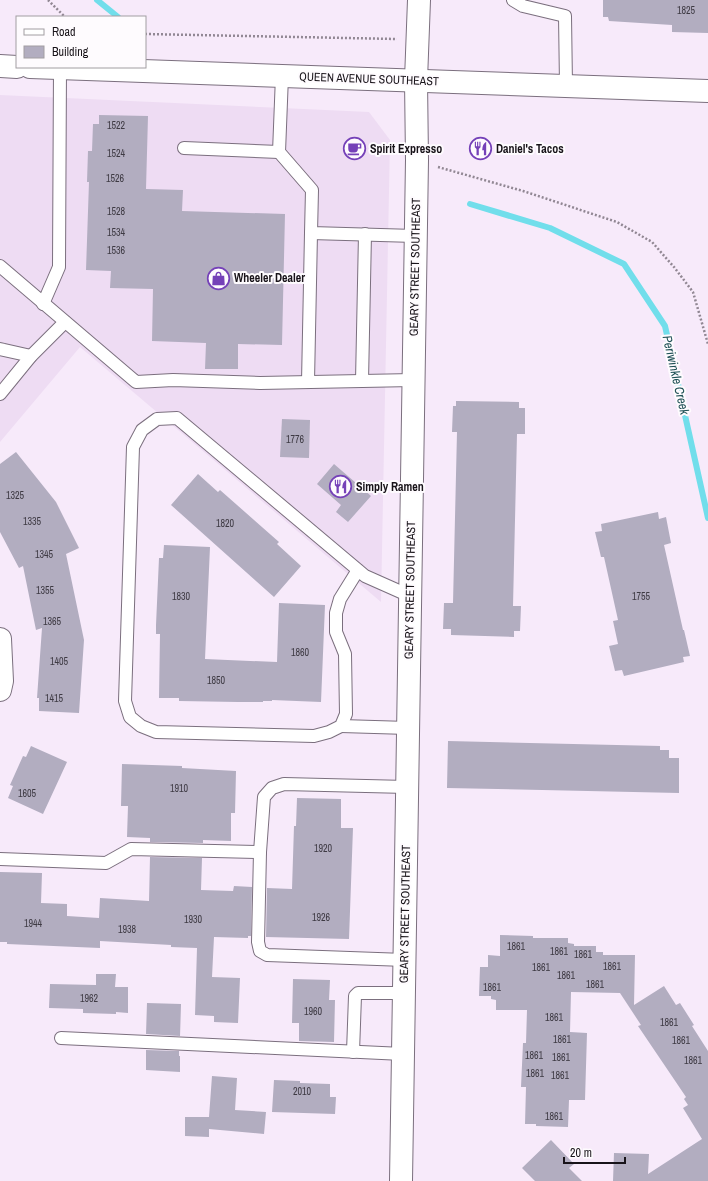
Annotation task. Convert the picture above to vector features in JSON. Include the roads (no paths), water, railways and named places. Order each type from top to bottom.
[{"type":"main road","name":"GEARY STREET SOUTHEAST","points":[[401,1181],[416,236],[416,80],[419,0]]},
{"type":"main road","points":[[0,66],[16,66]]},
{"type":"main road","name":"QUEEN AVENUE SOUTHEAST","points":[[60,68],[708,91]]},
{"type":"main road","points":[[0,639],[2,682],[0,690]]},
{"type":"lane","points":[[513,0],[523,6],[565,16],[566,85]]},
{"type":"lane","points":[[43,304],[59,267],[60,68]]},
{"type":"lane","points":[[282,76],[279,152],[312,190],[308,382]]},
{"type":"lane","points":[[184,148],[279,152]]},
{"type":"lane","points":[[311,232],[416,236]]},
{"type":"lane","points":[[362,381],[365,234]]},
{"type":"lane","points":[[0,266],[136,382],[173,380],[260,383],[413,380]]},
{"type":"lane","points":[[0,394],[31,356],[65,322]]},
{"type":"lane","points":[[0,349],[31,356]]},
{"type":"lane","points":[[408,728],[341,726],[329,732],[314,736],[156,732],[141,726],[130,717],[125,701],[133,447],[142,430],[157,419],[177,418],[365,576],[410,596]]},
{"type":"lane","points":[[341,726],[346,714],[345,654],[336,632],[336,613],[340,599],[358,570]]},
{"type":"lane","points":[[405,960],[267,955],[260,951],[258,942],[260,852],[264,797],[272,788],[284,784],[407,787]]},
{"type":"lane","points":[[0,859],[106,863],[131,849],[260,852]]},
{"type":"lane","points":[[353,1052],[355,996],[358,993],[404,992]]},
{"type":"lane","points":[[61,1038],[403,1054]]},
{"type":"waterway","name":"Periwinkle Creek","points":[[97,0],[117,16]]},
{"type":"waterway","name":"Periwinkle Creek","points":[[470,204],[550,228],[624,264],[665,326],[708,518]]},
{"type":"place","name":"Spirit Expresso","points":[[354,149]]},
{"type":"place","name":"Daniel's Tacos","points":[[481,149]]},
{"type":"place","name":"Wheeler Dealer","points":[[218,278]]},
{"type":"place","name":"Simply Ramen","points":[[341,487]]}]
